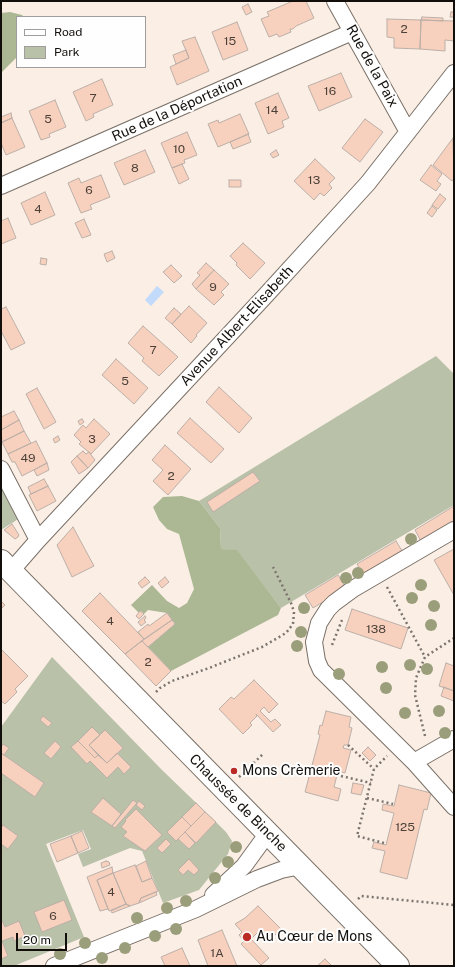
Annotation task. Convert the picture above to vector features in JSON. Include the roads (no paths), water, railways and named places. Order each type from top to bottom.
[{"type":"main road","name":"Chaussée de Binche","points":[[6,566],[398,966]]},
{"type":"street","name":"Rue de la Paix","points":[[335,1],[408,132]]},
{"type":"street","name":"Rue de la Déportation","points":[[1,186],[352,32]]},
{"type":"street","name":"Avenue Albert-Elisabeth","points":[[6,566],[38,540],[363,189],[454,73]]},
{"type":"street","points":[[1,469],[38,540]]},
{"type":"street","points":[[454,530],[353,589],[328,609],[319,623],[314,642],[317,661],[321,670],[414,762],[454,807]]},
{"type":"street","points":[[414,762],[454,739]]},
{"type":"street","points":[[196,909],[244,866],[268,833]]},
{"type":"street","points":[[54,966],[196,909],[257,879],[281,870],[301,866]]},
{"type":"water","points":[[157,286],[164,292],[151,306],[145,300]]},
{"type":"place","name":"Mons Crèmerie","points":[[234,771]]},
{"type":"place","name":"Au Cœur de Mons","points":[[247,937]]}]
